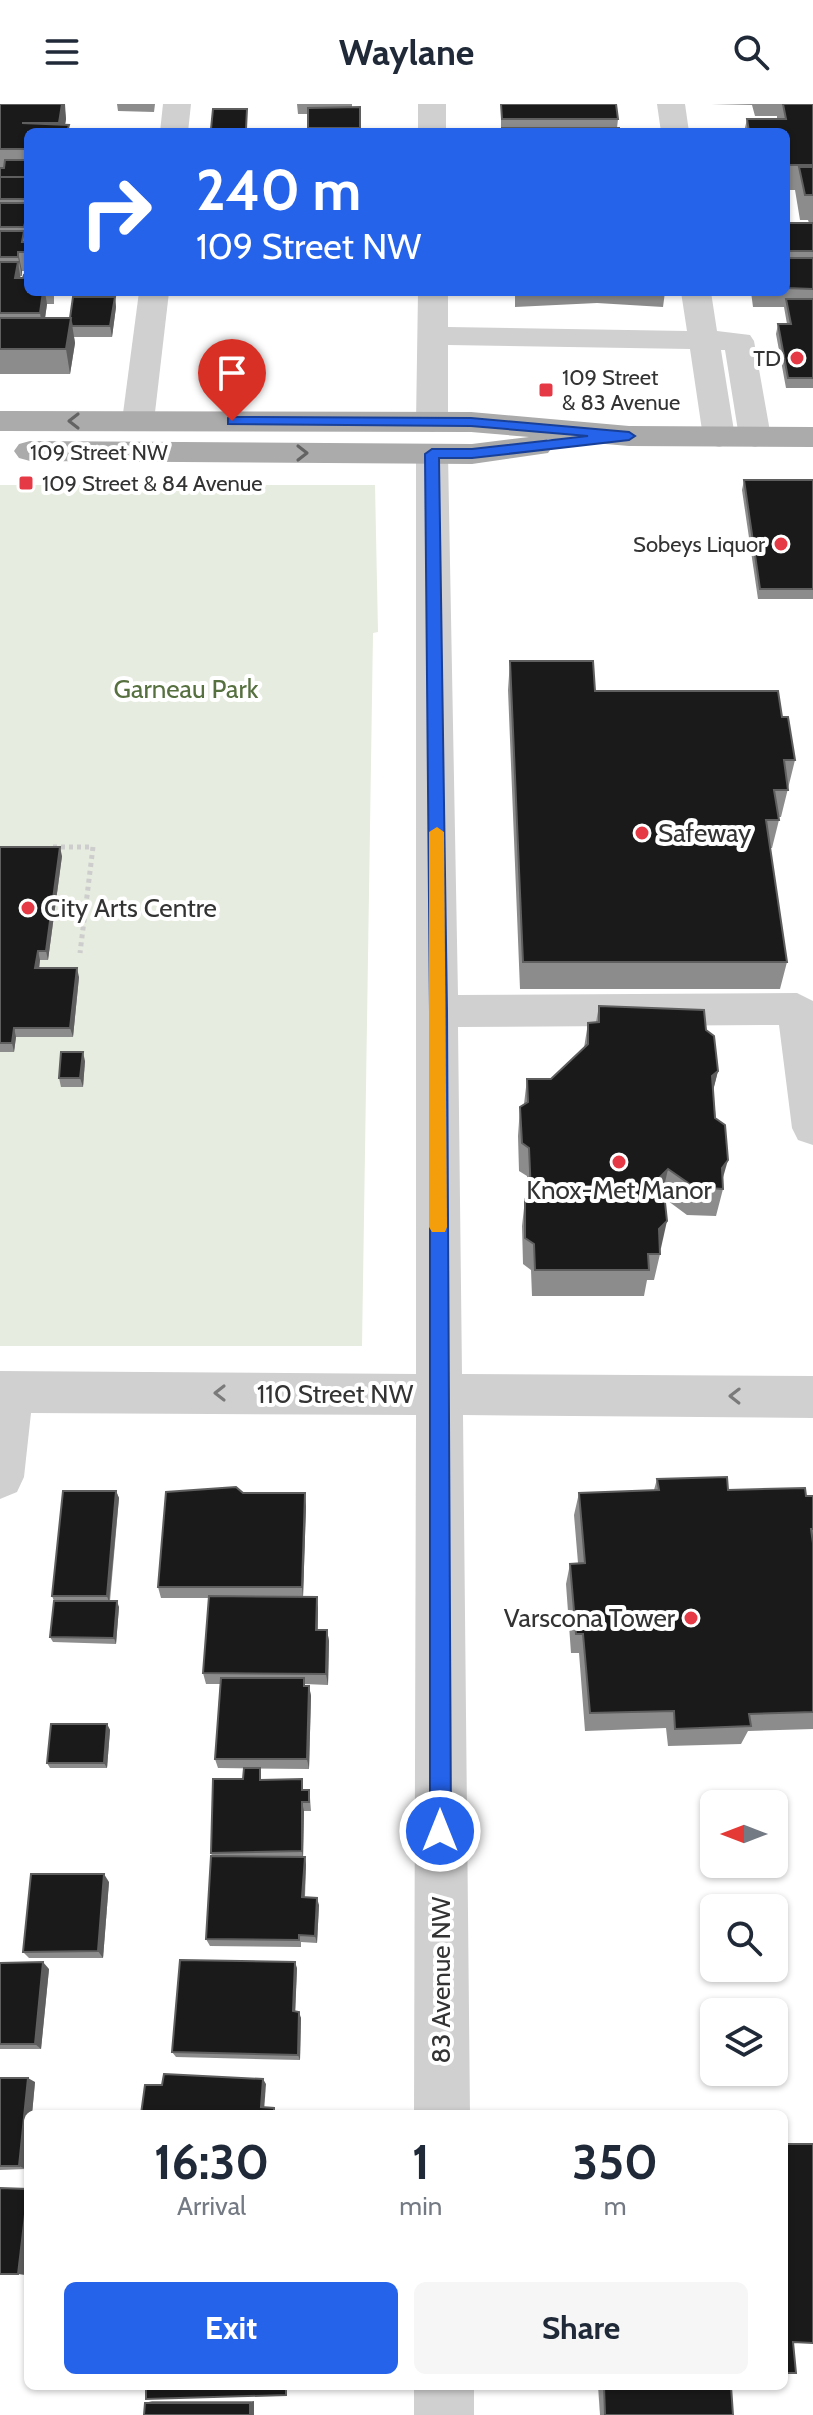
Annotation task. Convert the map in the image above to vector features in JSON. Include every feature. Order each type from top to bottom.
[{"type":"main road","name":"109 Street NW","points":[[0,421],[138,421],[432,438],[472,454],[629,436],[813,437]]},
{"type":"main road","name":"109 Street NW","points":[[0,451],[432,438]]},
{"type":"street","points":[[174,128],[177,104]]},
{"type":"street","points":[[432,104],[432,128]]},
{"type":"street","points":[[671,104],[674,128]]},
{"type":"street","points":[[138,421],[154,296]]},
{"type":"street","name":"83 Avenue NW","points":[[433,296],[442,2110]]},
{"type":"street","points":[[697,296],[719,437]]},
{"type":"street","points":[[433,336],[739,341],[755,437]]},
{"type":"street","points":[[438,1011],[797,1009],[813,1128]]},
{"type":"street","points":[[0,1477],[5,1392]]},
{"type":"street","name":"110 Street NW","points":[[5,1392],[813,1397]]},
{"type":"street","points":[[444,2390],[444,2415]]},
{"type":"path","points":[[46,847],[93,847],[80,953]]},
{"type":"green space","name":"Garneau Park","points":[[0,485],[375,485],[378,632],[373,633],[362,1346],[0,1346]]},
{"type":"building","points":[[0,104],[62,104],[59,123],[22,123],[69,125],[68,128],[24,128],[24,149],[0,149]]},
{"type":"building","points":[[501,104],[616,104],[618,119],[502,119]]},
{"type":"building","points":[[783,104],[813,104],[813,165],[790,165],[790,128],[748,128],[747,119],[786,119]]},
{"type":"building","points":[[360,107],[360,128],[308,128],[308,108]]},
{"type":"building","points":[[213,109],[247,109],[246,128],[211,128]]},
{"type":"building","points":[[5,160],[24,160],[24,177],[0,177],[0,168],[4,168]]},
{"type":"building","points":[[799,167],[813,167],[813,195],[805,195]]},
{"type":"building","points":[[0,177],[24,177],[24,199],[0,199]]},
{"type":"building","points":[[0,203],[24,203],[24,227],[0,227]]},
{"type":"building","points":[[790,223],[813,223],[813,251],[790,251]]},
{"type":"building","points":[[0,231],[24,231],[24,252],[18,252],[18,257],[0,257]]},
{"type":"building","points":[[790,258],[813,258],[813,289],[790,288]]},
{"type":"building","points":[[0,262],[18,262],[15,278],[23,278],[24,275],[24,296],[42,296],[40,313],[0,313]]},
{"type":"building","points":[[73,297],[115,297],[110,326],[72,326]]},
{"type":"building","name":"TD","points":[[786,299],[813,299],[813,378],[788,378],[778,324],[791,324]]},
{"type":"building","points":[[0,318],[71,318],[66,349],[0,349]]},
{"type":"building","name":"Sobeys Liquor","points":[[744,480],[813,480],[813,589],[760,589]]},
{"type":"building","name":"Safeway","points":[[510,661],[593,661],[595,691],[778,691],[782,717],[788,717],[795,760],[784,760],[788,790],[774,790],[779,820],[766,820],[787,962],[523,962]]},
{"type":"building","name":"City Arts Centre","points":[[0,847],[60,847],[46,951],[38,951],[35,968],[77,968],[70,1028],[14,1028],[12,1043],[0,1043]]},
{"type":"building","name":"Knox-Met Manor","points":[[599,1006],[704,1010],[706,1030],[714,1036],[718,1071],[712,1076],[715,1118],[725,1125],[728,1160],[722,1168],[723,1189],[694,1187],[668,1169],[657,1180],[663,1184],[667,1221],[659,1229],[660,1254],[648,1254],[649,1270],[535,1270],[534,1244],[525,1238],[525,1199],[531,1194],[529,1148],[522,1143],[520,1107],[528,1102],[527,1079],[551,1079],[588,1044],[588,1023],[599,1022]]},
{"type":"building","points":[[61,1052],[83,1052],[80,1078],[59,1078]]},
{"type":"building","name":"Varscona Tower","points":[[727,1477],[728,1490],[805,1488],[806,1496],[813,1496],[813,1712],[749,1714],[751,1726],[675,1729],[674,1711],[590,1713],[583,1634],[576,1634],[570,1564],[585,1563],[579,1493],[659,1490],[657,1479]]},
{"type":"building","points":[[236,1487],[243,1493],[305,1493],[302,1587],[158,1587],[166,1492]]},
{"type":"building","points":[[63,1491],[116,1491],[107,1596],[52,1596]]},
{"type":"building","points":[[209,1596],[317,1597],[316,1630],[327,1630],[326,1674],[203,1673]]},
{"type":"building","points":[[54,1601],[117,1601],[114,1638],[50,1637]]},
{"type":"building","points":[[221,1678],[304,1678],[304,1686],[309,1686],[307,1759],[215,1759]]},
{"type":"building","points":[[51,1724],[107,1724],[104,1763],[47,1763]]},
{"type":"building","points":[[244,1768],[260,1768],[260,1780],[302,1779],[302,1790],[309,1790],[309,1802],[302,1802],[302,1851],[211,1853],[213,1779],[243,1779]]},
{"type":"building","points":[[211,1856],[305,1857],[302,1897],[317,1898],[315,1936],[299,1935],[299,1940],[206,1939]]},
{"type":"building","points":[[31,1874],[104,1874],[98,1951],[23,1952]]},
{"type":"building","points":[[180,1960],[295,1962],[293,2011],[299,2012],[298,2055],[172,2052]]},
{"type":"building","points":[[43,1962],[35,2044],[0,2044],[0,1963]]},
{"type":"building","points":[[164,2074],[263,2079],[261,2107],[274,2110],[142,2110],[145,2085],[162,2085]]},
{"type":"building","points":[[0,2078],[28,2078],[19,2166],[0,2166]]},
{"type":"building","points":[[788,2144],[813,2144],[813,2343],[793,2342],[796,2373],[788,2373]]},
{"type":"building","points":[[0,2188],[24,2189],[24,2223],[18,2274],[0,2274]]},
{"type":"building","points":[[146,2390],[286,2390],[286,2395],[146,2399]]},
{"type":"building","points":[[604,2390],[731,2390],[733,2415],[605,2415]]},
{"type":"building","points":[[145,2403],[250,2403],[250,2415],[144,2415]]},
{"type":"slow traffic","points":[[437,832],[438,1227]]},
{"type":"place","name":"TD","points":[[797,358]]},
{"type":"place","name":"109 Street & 83 Avenue","points":[[546,390]]},
{"type":"place","name":"109 Street & 84 Avenue","points":[[26,483]]},
{"type":"place","name":"Sobeys Liquor","points":[[781,544]]},
{"type":"place","name":"Safeway","points":[[642,833]]},
{"type":"place","name":"City Arts Centre","points":[[28,908]]},
{"type":"place","name":"Knox-Met Manor","points":[[619,1162]]},
{"type":"place","name":"Varscona Tower","points":[[691,1618]]},
{"type":"route","points":[[232,421],[471,422],[629,436],[472,454],[432,454],[438,1011],[440,1831]]}]
